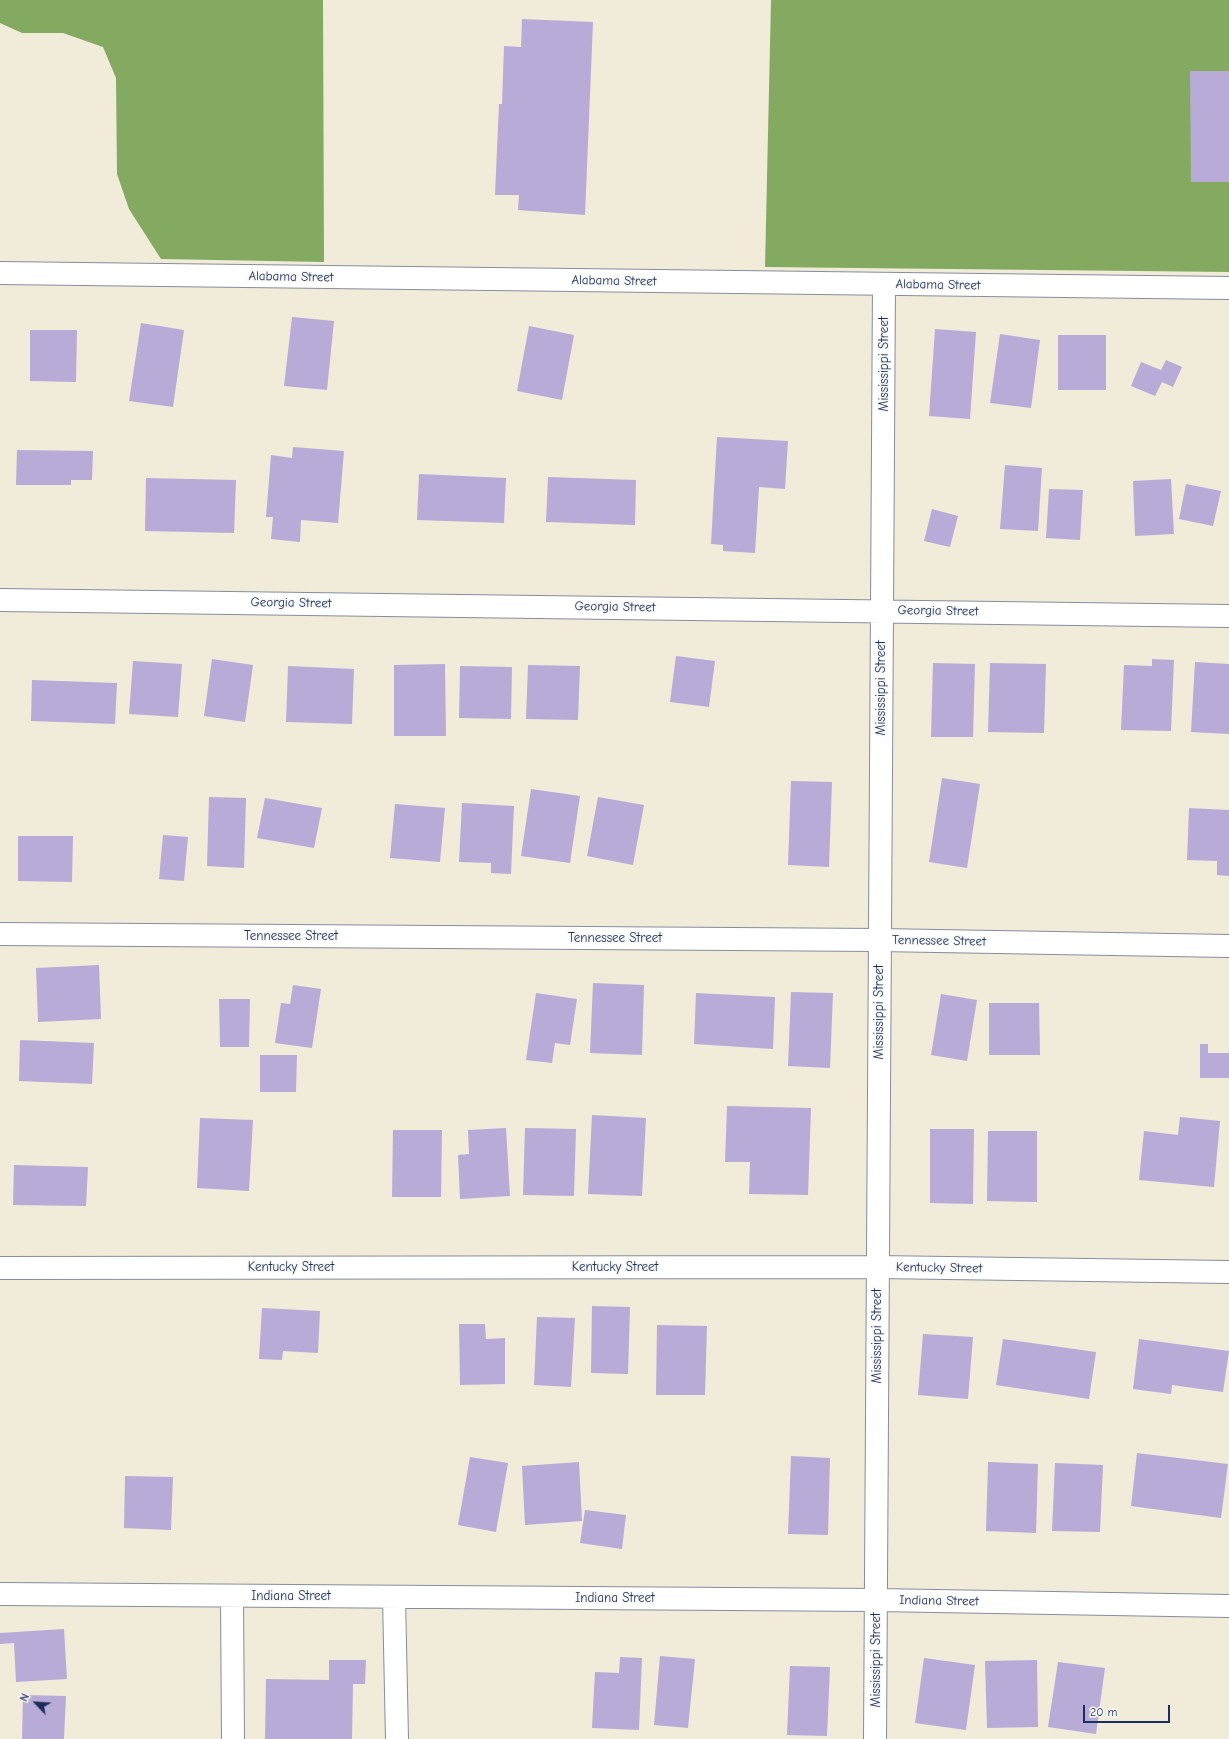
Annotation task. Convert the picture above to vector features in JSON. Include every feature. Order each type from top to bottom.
[{"type":"street","name":"Alabama Street","points":[[0,273],[1229,288]]},
{"type":"street","name":"Mississippi Street","points":[[875,1739],[884,284]]},
{"type":"street","name":"Georgia Street","points":[[0,600],[882,610],[1229,616]]},
{"type":"street","name":"Tennessee Street","points":[[0,934],[879,940],[1229,946]]},
{"type":"street","name":"Kentucky Street","points":[[0,1268],[877,1267],[1229,1272]]},
{"type":"street","name":"Indiana Street","points":[[0,1594],[876,1600],[1229,1606]]},
{"type":"street","points":[[232,1596],[233,1739]]},
{"type":"street","points":[[394,1597],[397,1739]]},
{"type":"green space","points":[[0,0],[323,0],[324,262],[161,259],[129,209],[117,174],[116,78],[103,47],[63,33],[22,33],[0,23]]},
{"type":"green space","points":[[771,0],[1229,0],[1229,272],[765,267]]},
{"type":"building","points":[[522,19],[593,22],[585,215],[518,210],[519,195],[495,195],[499,104],[502,104],[504,46],[521,47]]},
{"type":"building","points":[[1190,71],[1229,71],[1229,182],[1191,182]]},
{"type":"building","points":[[292,317],[334,321],[327,390],[284,386]]},
{"type":"building","points":[[141,323],[184,330],[173,407],[129,401]]},
{"type":"building","points":[[529,326],[574,335],[562,400],[517,391]]},
{"type":"building","points":[[935,329],[976,332],[970,419],[929,416]]},
{"type":"building","points":[[30,330],[77,330],[76,382],[30,381]]},
{"type":"building","points":[[1000,334],[1040,340],[1031,408],[990,403]]},
{"type":"building","points":[[1058,335],[1106,335],[1106,390],[1058,390]]},
{"type":"building","points":[[1166,360],[1182,367],[1173,387],[1162,382],[1155,396],[1131,386],[1141,362],[1161,370]]},
{"type":"building","points":[[717,437],[788,441],[785,489],[759,487],[755,553],[723,551],[723,545],[711,544]]},
{"type":"building","points":[[293,447],[344,451],[338,523],[301,520],[300,542],[271,539],[273,517],[266,517],[271,455],[292,458]]},
{"type":"building","points":[[17,450],[93,451],[92,480],[71,480],[71,485],[16,485]]},
{"type":"building","points":[[1005,465],[1042,468],[1038,531],[1000,529]]},
{"type":"building","points":[[419,474],[506,478],[504,523],[417,520]]},
{"type":"building","points":[[548,477],[636,480],[635,525],[546,522]]},
{"type":"building","points":[[146,478],[236,480],[234,533],[145,531]]},
{"type":"building","points":[[1171,479],[1174,534],[1135,536],[1133,481]]},
{"type":"building","points":[[1186,484],[1221,491],[1213,526],[1179,519]]},
{"type":"building","points":[[1049,489],[1083,490],[1080,540],[1046,538]]},
{"type":"building","points":[[932,509],[958,516],[950,547],[924,541]]},
{"type":"building","points":[[676,656],[715,661],[709,707],[670,702]]},
{"type":"building","points":[[212,659],[253,665],[245,722],[204,716]]},
{"type":"building","points":[[1152,659],[1174,660],[1171,731],[1121,730],[1124,665],[1152,666]]},
{"type":"building","points":[[133,661],[182,664],[178,717],[129,714]]},
{"type":"building","points":[[1195,662],[1229,664],[1229,734],[1191,732]]},
{"type":"building","points":[[933,663],[975,664],[973,737],[931,737]]},
{"type":"building","points":[[990,663],[1046,664],[1044,733],[988,732]]},
{"type":"building","points":[[445,664],[446,736],[394,736],[394,665]]},
{"type":"building","points":[[528,665],[580,666],[578,720],[526,719]]},
{"type":"building","points":[[288,666],[354,669],[352,724],[286,722]]},
{"type":"building","points":[[460,666],[512,667],[511,719],[459,718]]},
{"type":"building","points":[[32,680],[117,683],[115,724],[31,721]]},
{"type":"building","points":[[942,778],[980,784],[967,868],[929,862]]},
{"type":"building","points":[[791,781],[832,782],[829,867],[788,865]]},
{"type":"building","points":[[531,789],[580,796],[570,863],[521,856]]},
{"type":"building","points":[[209,797],[246,798],[244,868],[207,866]]},
{"type":"building","points":[[598,797],[644,805],[633,865],[587,856]]},
{"type":"building","points":[[265,798],[322,808],[314,848],[257,838]]},
{"type":"building","points":[[462,803],[514,806],[511,874],[491,873],[491,863],[459,862]]},
{"type":"building","points":[[395,804],[445,808],[440,862],[390,858]]},
{"type":"building","points":[[1189,808],[1229,810],[1229,876],[1217,875],[1217,861],[1187,860]]},
{"type":"building","points":[[163,835],[188,837],[184,881],[159,879]]},
{"type":"building","points":[[18,836],[73,836],[72,882],[18,881]]},
{"type":"building","points":[[99,965],[101,1019],[38,1022],[36,968]]},
{"type":"building","points":[[593,983],[644,985],[642,1055],[590,1053]]},
{"type":"building","points":[[293,985],[321,989],[312,1048],[275,1043],[281,1003],[290,1004]]},
{"type":"building","points":[[791,992],[833,993],[830,1068],[788,1066]]},
{"type":"building","points":[[536,993],[577,999],[570,1045],[555,1043],[552,1063],[526,1060]]},
{"type":"building","points":[[696,993],[775,997],[773,1049],[694,1044]]},
{"type":"building","points":[[941,994],[977,1000],[967,1061],[931,1055]]},
{"type":"building","points":[[219,999],[250,999],[249,1047],[220,1047]]},
{"type":"building","points":[[989,1003],[1039,1003],[1040,1055],[989,1055]]},
{"type":"building","points":[[20,1040],[94,1043],[92,1084],[19,1081]]},
{"type":"building","points":[[1200,1044],[1208,1044],[1208,1053],[1229,1053],[1229,1078],[1200,1078]]},
{"type":"building","points":[[260,1055],[297,1055],[296,1092],[260,1092]]},
{"type":"building","points":[[727,1106],[811,1108],[808,1195],[749,1194],[750,1162],[725,1162]]},
{"type":"building","points":[[592,1115],[646,1118],[642,1196],[588,1194]]},
{"type":"building","points":[[1180,1117],[1220,1121],[1214,1187],[1139,1180],[1144,1131],[1178,1135]]},
{"type":"building","points":[[200,1118],[253,1120],[249,1191],[197,1188]]},
{"type":"building","points":[[506,1128],[510,1196],[460,1199],[458,1155],[469,1154],[468,1130]]},
{"type":"building","points":[[525,1128],[576,1129],[574,1196],[523,1195]]},
{"type":"building","points":[[930,1129],[974,1129],[973,1204],[930,1203]]},
{"type":"building","points":[[393,1130],[442,1130],[441,1197],[392,1197]]},
{"type":"building","points":[[988,1131],[1037,1131],[1037,1202],[987,1201]]},
{"type":"building","points":[[14,1165],[88,1167],[86,1206],[13,1205]]},
{"type":"building","points":[[592,1306],[630,1307],[628,1374],[591,1373]]},
{"type":"building","points":[[262,1308],[320,1311],[318,1353],[283,1351],[282,1360],[259,1359]]},
{"type":"building","points":[[537,1317],[575,1318],[571,1387],[534,1385]]},
{"type":"building","points":[[459,1324],[485,1324],[486,1339],[505,1338],[505,1384],[460,1385]]},
{"type":"building","points":[[657,1325],[707,1326],[705,1395],[656,1395]]},
{"type":"building","points":[[923,1334],[973,1337],[968,1399],[918,1395]]},
{"type":"building","points":[[1003,1339],[1096,1352],[1089,1399],[996,1385]]},
{"type":"building","points":[[1139,1339],[1229,1351],[1223,1392],[1172,1385],[1171,1394],[1133,1389]]},
{"type":"building","points":[[1137,1453],[1228,1464],[1221,1518],[1131,1506]]},
{"type":"building","points":[[791,1456],[830,1458],[828,1535],[788,1534]]},
{"type":"building","points":[[470,1457],[508,1463],[496,1532],[458,1525]]},
{"type":"building","points":[[579,1462],[582,1521],[525,1525],[522,1466]]},
{"type":"building","points":[[988,1462],[1038,1464],[1036,1533],[986,1531]]},
{"type":"building","points":[[1055,1463],[1103,1465],[1100,1532],[1052,1531]]},
{"type":"building","points":[[125,1476],[173,1477],[171,1530],[124,1528]]},
{"type":"building","points":[[585,1510],[626,1515],[622,1549],[580,1543]]},
{"type":"building","points":[[64,1629],[67,1679],[16,1682],[14,1643],[0,1644],[0,1633]]},
{"type":"building","points":[[660,1656],[695,1659],[688,1728],[654,1725]]},
{"type":"building","points":[[620,1657],[642,1658],[639,1730],[592,1728],[595,1672],[619,1673]]},
{"type":"building","points":[[924,1658],[975,1665],[966,1730],[915,1723]]},
{"type":"building","points":[[329,1660],[366,1660],[365,1684],[353,1684],[352,1739],[265,1739],[266,1679],[329,1680]]},
{"type":"building","points":[[1037,1660],[1038,1727],[987,1728],[985,1661]]},
{"type":"building","points":[[1058,1662],[1105,1668],[1096,1734],[1048,1727]]},
{"type":"building","points":[[790,1666],[830,1667],[827,1736],[787,1735]]},
{"type":"building","points":[[23,1695],[66,1696],[64,1739],[22,1739]]}]
